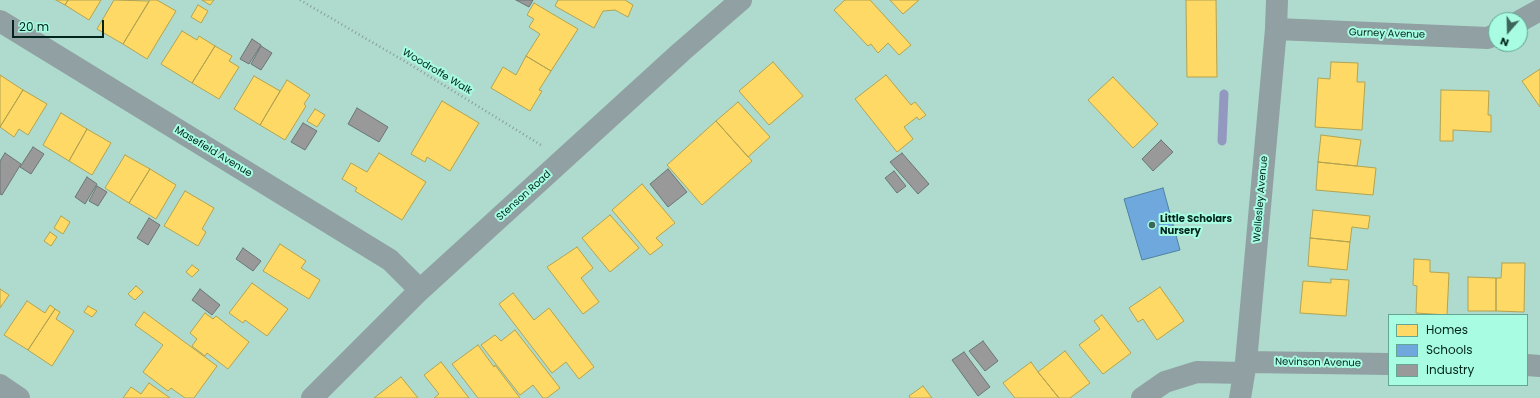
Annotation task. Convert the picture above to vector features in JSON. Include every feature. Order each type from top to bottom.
[{"type":"street","name":"Stenson Road","points":[[312,398],[420,290],[741,0]]},
{"type":"street","name":"Wellesley Avenue","points":[[1240,398],[1245,368],[1276,29],[1277,0]]},
{"type":"street","points":[[1528,17],[1540,10]]},
{"type":"street","name":"Masefield Avenue","points":[[0,21],[390,260],[420,290]]},
{"type":"street","name":"Gurney Avenue","points":[[1276,29],[1488,38]]},
{"type":"street","name":"Nevinson Avenue","points":[[1142,398],[1165,382],[1197,372],[1245,368],[1388,364]]},
{"type":"street","points":[[1528,366],[1540,366]]},
{"type":"street","points":[[0,385],[19,398]]},
{"type":"path","name":"Woodroffe Walk","points":[[300,0],[412,66],[565,160]]},
{"type":"building: Homes","points":[[56,0],[68,0],[65,5]]},
{"type":"building: Homes","points":[[68,0],[101,0],[89,20],[65,5]]},
{"type":"building: Homes","points":[[114,0],[149,1],[123,44],[97,29]]},
{"type":"building: Homes","points":[[150,0],[157,0],[176,11],[147,59],[123,44]]},
{"type":"building: Homes","points":[[202,0],[214,0],[210,5]]},
{"type":"building: Homes","points":[[558,0],[625,0],[633,5],[628,17],[615,10],[603,11],[594,28],[555,6]]},
{"type":"building: Homes","points":[[845,0],[870,0],[911,45],[899,55],[888,43],[878,53],[871,44],[868,46],[834,10]]},
{"type":"building: Homes","points":[[890,0],[919,0],[903,14]]},
{"type":"building: Homes","points":[[1186,0],[1216,0],[1217,77],[1187,77]]},
{"type":"building: Homes","points":[[534,3],[578,29],[551,71],[526,56],[540,34],[529,27],[534,19],[527,15]]},
{"type":"building: Homes","points":[[198,5],[208,11],[201,23],[191,17]]},
{"type":"building: Homes","points":[[182,31],[197,40],[199,36],[215,46],[192,83],[161,64]]},
{"type":"building: Homes","points":[[215,46],[232,56],[229,61],[239,67],[219,99],[192,83]]},
{"type":"building: Homes","points":[[526,56],[551,71],[539,90],[542,91],[530,111],[491,88],[503,67],[516,75]]},
{"type":"building: Homes","points":[[773,62],[803,96],[769,125],[739,91]]},
{"type":"building: Homes","points":[[1331,62],[1358,63],[1357,82],[1365,82],[1362,130],[1315,127],[1318,78],[1330,79]]},
{"type":"building: Homes","points":[[1540,69],[1540,107],[1522,81]]},
{"type":"building: Homes","points":[[0,75],[23,90],[0,127]]},
{"type":"building: Homes","points":[[886,75],[911,105],[915,102],[926,115],[919,120],[917,117],[904,127],[913,139],[897,152],[855,99]]},
{"type":"building: Homes","points":[[254,76],[280,91],[260,125],[234,109]]},
{"type":"building: Homes","points":[[1113,77],[1158,124],[1133,148],[1088,100]]},
{"type":"building: Homes","points":[[287,80],[310,95],[304,104],[306,106],[285,140],[260,125]]},
{"type":"building: Homes","points":[[23,90],[47,104],[28,135],[19,129],[14,137],[0,127]]},
{"type":"building: Homes","points":[[1441,90],[1489,91],[1488,115],[1491,115],[1491,132],[1453,130],[1453,141],[1440,141]]},
{"type":"building: Homes","points":[[442,101],[479,123],[450,171],[427,157],[425,162],[411,154]]},
{"type":"building: Homes","points":[[738,102],[770,137],[748,157],[716,121]]},
{"type":"building: Homes","points":[[315,109],[325,115],[317,127],[307,121]]},
{"type":"building: Homes","points":[[61,113],[87,129],[69,161],[43,145]]},
{"type":"building: Homes","points":[[716,121],[752,161],[702,205],[667,165]]},
{"type":"building: Homes","points":[[87,129],[111,143],[92,175],[69,161]]},
{"type":"building: Homes","points":[[1321,135],[1361,140],[1357,166],[1318,162]]},
{"type":"building: Homes","points":[[379,153],[426,182],[402,220],[355,191],[357,188],[342,179],[351,163],[367,172]]},
{"type":"building: Homes","points":[[125,155],[150,169],[129,203],[105,188]]},
{"type":"building: Homes","points":[[1318,162],[1376,168],[1373,195],[1316,190]]},
{"type":"building: Homes","points":[[150,169],[176,185],[156,219],[129,203]]},
{"type":"building: Homes","points":[[642,184],[675,223],[656,238],[663,245],[650,255],[612,210]]},
{"type":"building: Homes","points":[[185,191],[214,208],[202,229],[206,232],[198,246],[164,226]]},
{"type":"building: Homes","points":[[1313,210],[1370,216],[1368,229],[1352,227],[1350,242],[1310,238]]},
{"type":"building: Homes","points":[[610,215],[639,248],[610,272],[582,238]]},
{"type":"building: Homes","points":[[61,216],[70,222],[63,234],[54,228]]},
{"type":"building: Homes","points":[[50,232],[57,237],[51,246],[44,241]]},
{"type":"building: Homes","points":[[1310,238],[1350,242],[1347,270],[1308,266]]},
{"type":"building: Homes","points":[[280,244],[306,261],[301,268],[320,280],[309,299],[263,271]]},
{"type":"building: Homes","points":[[577,247],[593,268],[581,278],[599,302],[583,314],[547,267]]},
{"type":"building: Homes","points":[[1414,259],[1430,260],[1430,272],[1449,273],[1447,314],[1416,313],[1417,286],[1413,285]]},
{"type":"building: Homes","points":[[1502,263],[1525,263],[1524,312],[1496,311],[1496,278],[1501,278]]},
{"type":"building: Homes","points":[[192,265],[199,270],[192,277],[186,272]]},
{"type":"building: Homes","points":[[1468,277],[1496,278],[1496,311],[1468,311]]},
{"type":"building: Homes","points":[[1331,279],[1349,280],[1346,316],[1300,313],[1303,281],[1331,283]]},
{"type":"building: Homes","points":[[252,283],[288,309],[267,336],[245,320],[243,323],[229,313]]},
{"type":"building: Homes","points":[[136,286],[143,292],[135,300],[128,294]]},
{"type":"building: Homes","points":[[1160,287],[1184,321],[1157,340],[1143,319],[1138,322],[1129,308]]},
{"type":"building: Homes","points":[[0,289],[9,295],[0,308]]},
{"type":"building: Homes","points":[[513,293],[534,320],[549,308],[594,367],[579,379],[566,362],[552,373],[499,304]]},
{"type":"building: Homes","points":[[27,301],[45,313],[50,305],[55,309],[28,350],[4,335]]},
{"type":"building: Homes","points":[[88,306],[97,311],[92,317],[84,312]]},
{"type":"building: Homes","points":[[55,309],[60,312],[56,319],[74,331],[52,366],[28,350]]},
{"type":"building: Homes","points":[[144,312],[217,366],[194,398],[185,398],[171,388],[168,391],[143,372],[163,345],[135,325]]},
{"type":"building: Homes","points":[[205,313],[213,319],[216,316],[249,342],[228,369],[207,353],[205,356],[192,346],[197,339],[190,333]]},
{"type":"building: Homes","points":[[1102,315],[1131,353],[1103,374],[1079,345],[1100,329],[1094,321]]},
{"type":"building: Homes","points":[[515,330],[560,388],[547,398],[543,398],[533,385],[520,395],[481,345],[495,335],[501,341]]},
{"type":"building: Homes","points":[[478,345],[520,398],[478,398],[452,364]]},
{"type":"building: Homes","points":[[1065,351],[1090,383],[1070,398],[1059,398],[1038,372]]},
{"type":"building: Homes","points":[[441,362],[469,398],[434,398],[439,394],[424,375]]},
{"type":"building: Homes","points":[[1031,362],[1059,398],[1015,398],[1003,383]]},
{"type":"building: Homes","points":[[401,377],[418,398],[374,398]]},
{"type":"building: Homes","points":[[149,383],[170,398],[123,398],[131,387],[141,394]]},
{"type":"building: Homes","points":[[923,386],[932,398],[910,398],[909,396]]},
{"type":"building: Schools","name":"Little Scholars Nursery","points":[[1163,188],[1180,250],[1142,260],[1124,199]]},
{"type":"building: Industry","points":[[516,0],[533,0],[529,7]]},
{"type":"building: Industry","points":[[252,39],[261,45],[249,64],[240,59]]},
{"type":"building: Industry","points":[[261,46],[272,53],[261,70],[251,64]]},
{"type":"building: Industry","points":[[357,108],[388,127],[379,142],[348,124]]},
{"type":"building: Industry","points":[[303,123],[317,131],[305,150],[291,142]]},
{"type":"building: Industry","points":[[1161,140],[1173,152],[1153,171],[1142,159]]},
{"type":"building: Industry","points":[[33,147],[44,154],[31,174],[20,167]]},
{"type":"building: Industry","points":[[5,153],[21,164],[2,195],[0,194],[0,161]]},
{"type":"building: Industry","points":[[902,153],[929,184],[918,194],[890,162]]},
{"type":"building: Industry","points":[[668,169],[687,192],[668,207],[650,184]]},
{"type":"building: Industry","points":[[894,171],[906,186],[897,193],[885,178]]},
{"type":"building: Industry","points":[[87,177],[97,184],[85,204],[75,197]]},
{"type":"building: Industry","points":[[97,186],[107,192],[98,206],[89,201]]},
{"type":"building: Industry","points":[[149,218],[160,225],[148,245],[137,238]]},
{"type":"building: Industry","points":[[243,248],[261,261],[253,271],[236,259]]},
{"type":"building: Industry","points":[[200,289],[220,305],[212,315],[192,300]]},
{"type":"building: Industry","points":[[983,341],[998,361],[985,371],[969,351]]},
{"type":"building: Industry","points":[[964,352],[990,387],[978,396],[952,360]]},
{"type":"waterway","points":[[1222,141],[1224,94]]},
{"type":"place","name":"Little Scholars Nursery","points":[[1152,225]]}]
